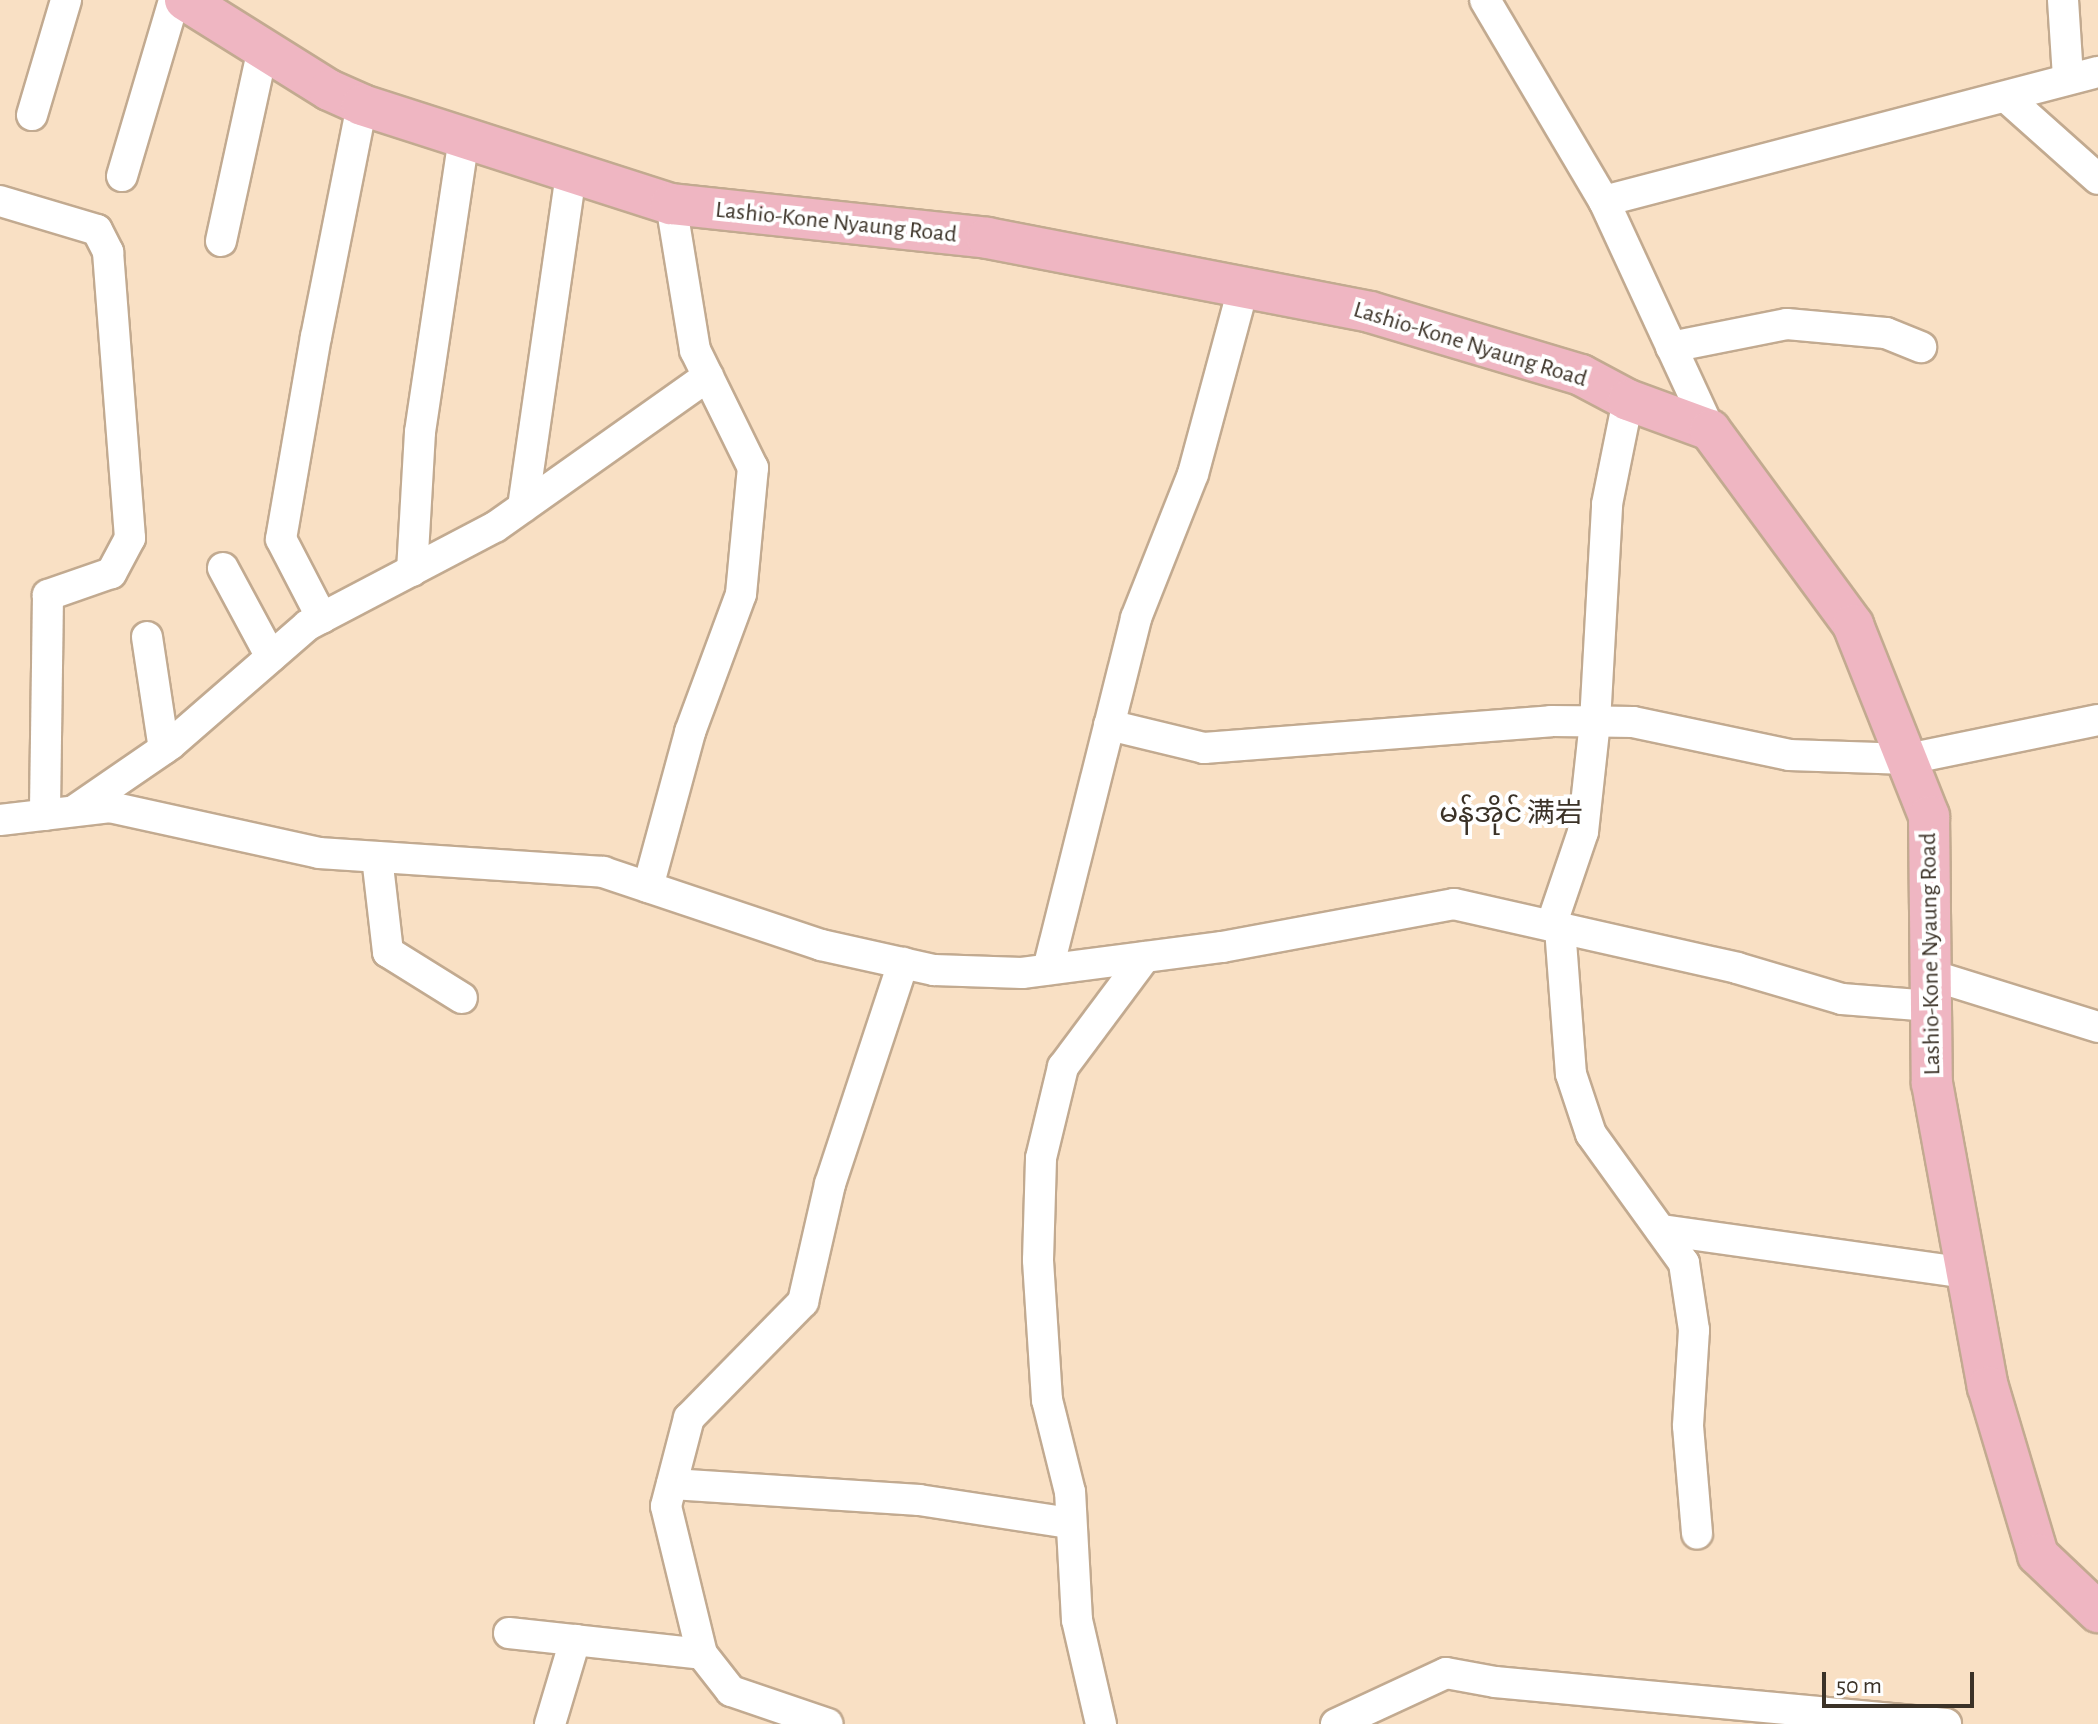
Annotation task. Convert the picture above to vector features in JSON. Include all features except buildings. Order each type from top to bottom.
[{"type":"main road","name":"Lashio-Kone Nyaung Road","points":[[185,0],[362,105],[671,204],[987,238],[1244,285],[1370,312],[1581,375],[1628,400],[1710,430],[1853,625],[1929,816],[1932,1083],[1988,1387],[2038,1555],[2098,1612]]},
{"type":"street","points":[[32,115],[66,0]]},
{"type":"street","points":[[122,176],[174,0]]},
{"type":"street","points":[[1485,0],[1604,201],[1710,430]]},
{"type":"street","points":[[2063,0],[2068,77]]},
{"type":"street","points":[[221,241],[263,49]]},
{"type":"street","points":[[1604,201],[2006,97],[2068,77],[2098,72]]},
{"type":"street","points":[[2006,97],[2098,179]]},
{"type":"street","points":[[322,618],[281,539],[316,337],[362,105]]},
{"type":"street","points":[[412,571],[420,432],[464,137]]},
{"type":"street","points":[[523,507],[571,172]]},
{"type":"street","points":[[0,201],[97,230],[108,252],[130,538],[111,573],[48,595],[58,814]]},
{"type":"street","points":[[648,887],[690,732],[741,594],[753,468],[695,350],[671,204]]},
{"type":"street","points":[[1048,969],[1136,618],[1193,474],[1244,285]]},
{"type":"street","points":[[1671,347],[1787,324],[1886,333],[1921,347]]},
{"type":"street","points":[[58,814],[164,749],[271,657],[322,618],[495,527],[708,376]]},
{"type":"street","points":[[1628,400],[1607,504],[1595,722],[1583,832],[1556,927],[1571,1074],[1591,1134],[1684,1263],[1694,1330],[1688,1426],[1697,1534]]},
{"type":"street","points":[[223,568],[271,657]]},
{"type":"street","points":[[147,637],[164,749]]},
{"type":"street","points":[[1109,725],[1204,748],[1551,721],[1633,722],[1789,755],[1908,759],[2098,720]]},
{"type":"street","points":[[0,820],[110,807],[319,853],[603,872],[821,945],[934,970],[1022,973],[1222,947],[1454,904],[1737,968],[1842,999],[1931,991],[2098,1027]]},
{"type":"street","points":[[377,857],[388,952],[462,998]]},
{"type":"street","points":[[1101,1724],[1077,1620],[1070,1492],[1047,1400],[1038,1260],[1041,1158],[1063,1067],[1145,957]]},
{"type":"street","points":[[828,1724],[731,1691],[702,1654],[666,1506],[689,1418],[803,1302],[830,1184],[903,963]]},
{"type":"street","points":[[1661,1230],[1967,1273]]},
{"type":"street","points":[[672,1484],[919,1500],[1070,1523]]},
{"type":"street","points":[[509,1633],[702,1654]]},
{"type":"street","points":[[550,1724],[575,1640]]},
{"type":"street","points":[[1336,1724],[1446,1673],[1740,1714],[1946,1724]]},
{"type":"district","name":"မန်အိုင် 满岩","points":[[1511,814]]}]
